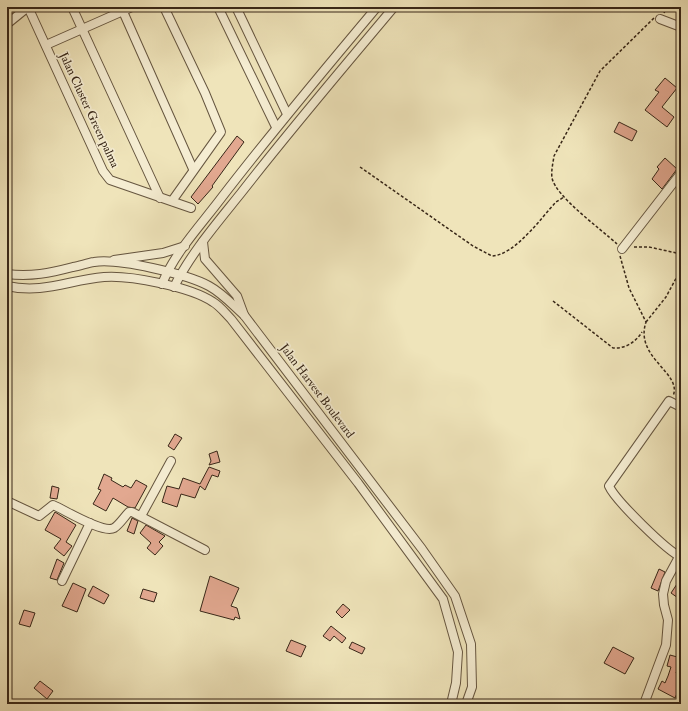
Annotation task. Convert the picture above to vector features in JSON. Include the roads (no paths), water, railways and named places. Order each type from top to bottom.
[{"type":"street","points":[[7,24],[28,7]]},
{"type":"street","name":"Jalan Cluster Green palma","points":[[28,7],[103,171],[110,180],[191,208]]},
{"type":"street","points":[[72,7],[160,198]]},
{"type":"street","name":"Jalan Cluster Green palma","points":[[46,45],[122,9],[132,7]]},
{"type":"street","points":[[164,7],[205,93],[221,132],[193,169],[172,201]]},
{"type":"street","points":[[218,7],[276,127]]},
{"type":"street","points":[[236,7],[287,114]]},
{"type":"street","points":[[162,284],[167,272],[276,127],[377,7]]},
{"type":"street","points":[[174,287],[180,275],[203,242],[282,140],[394,7]]},
{"type":"street","points":[[122,9],[193,169]]},
{"type":"street","points":[[660,19],[681,27]]},
{"type":"street","points":[[622,249],[681,173]]},
{"type":"street","points":[[203,242],[205,260],[237,296],[244,315]]},
{"type":"street","points":[[110,261],[163,253],[186,246]]},
{"type":"street","name":"Jalan Harvest Boulevard","points":[[7,274],[36,276],[91,262],[110,261],[180,275],[209,286],[228,300],[244,315],[422,549],[455,596],[471,644],[472,687],[466,704]]},
{"type":"street","name":"Jalan Harvest Boulevard","points":[[7,286],[23,289],[43,289],[104,277],[135,279],[174,287],[205,298],[219,306],[231,319],[443,600],[458,652],[456,683],[451,704]]},
{"type":"street","points":[[644,704],[666,645],[668,620],[663,594],[666,581],[680,557],[657,539],[624,507],[609,486],[669,400],[681,407]]},
{"type":"street","points":[[330,449],[340,441]]},
{"type":"street","points":[[141,516],[171,462]]},
{"type":"street","points":[[7,501],[39,516],[53,505],[90,523],[111,529],[130,512],[141,516],[205,550]]},
{"type":"street","points":[[62,580],[90,523]]}]
